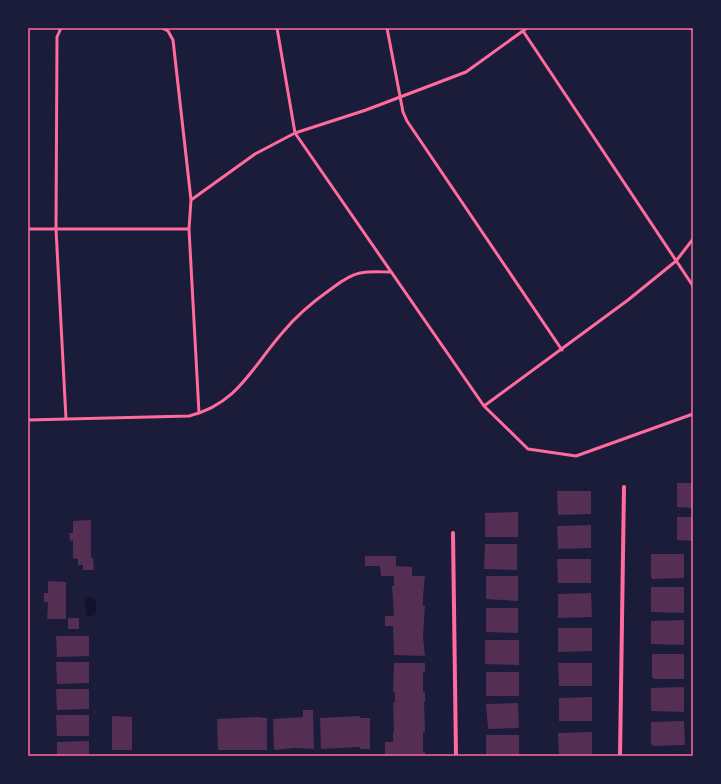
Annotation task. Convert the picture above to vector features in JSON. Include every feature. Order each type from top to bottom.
[{"type":"street","points":[[620,756],[624,487]]},
{"type":"street","points":[[452,533],[456,756]]},
{"type":"lane","points":[[61,28],[57,37],[56,230],[66,419]]},
{"type":"lane","points":[[162,28],[168,31],[172,40],[191,200],[189,229],[199,413]]},
{"type":"lane","points":[[277,28],[295,133],[484,406],[528,449],[576,456],[693,414]]},
{"type":"lane","points":[[388,28],[400,97],[406,121],[562,350]]},
{"type":"lane","points":[[191,200],[239,165],[295,133],[400,97],[466,72],[527,28]]},
{"type":"lane","points":[[523,31],[693,286]]},
{"type":"lane","points":[[28,230],[189,229]]},
{"type":"lane","points":[[484,406],[628,300],[676,261],[693,239]]},
{"type":"lane","points":[[28,420],[189,416],[199,413],[220,404],[238,389],[253,373],[282,332],[325,293],[345,279],[358,273],[390,272]]},
{"type":"shaded area","points":[[89,596],[96,600],[96,613],[92,617],[86,615],[85,600]]},
{"type":"building","points":[[677,483],[693,483],[693,508],[677,507]]},
{"type":"building","points":[[557,491],[591,491],[591,514],[558,515]]},
{"type":"building","points":[[518,512],[518,537],[485,537],[485,513]]},
{"type":"building","points":[[677,517],[693,517],[693,541],[677,540]]},
{"type":"building","points":[[91,520],[91,558],[93,558],[94,570],[83,570],[83,565],[78,565],[78,559],[73,558],[73,540],[70,541],[69,533],[73,533],[73,521]]},
{"type":"building","points":[[591,525],[591,548],[558,549],[557,526]]},
{"type":"building","points":[[485,544],[517,544],[517,570],[484,569]]},
{"type":"building","points":[[651,554],[684,554],[684,578],[653,579],[651,577]]},
{"type":"building","points":[[365,556],[396,556],[396,566],[412,567],[412,576],[425,576],[423,597],[423,606],[425,606],[423,636],[425,656],[394,655],[393,626],[385,626],[385,616],[394,616],[392,586],[394,586],[394,576],[381,576],[380,566],[365,566]]},
{"type":"building","points":[[557,559],[591,559],[591,583],[558,583]]},
{"type":"building","points":[[486,576],[518,576],[518,601],[486,599]]},
{"type":"building","points":[[48,581],[66,582],[66,619],[47,619],[48,602],[44,602],[44,593],[48,593]]},
{"type":"building","points":[[651,587],[684,587],[684,613],[651,612]]},
{"type":"building","points":[[591,593],[592,617],[558,618],[558,594]]},
{"type":"building","points":[[486,608],[518,608],[518,633],[486,632]]},
{"type":"building","points":[[68,618],[79,618],[79,629],[68,629]]},
{"type":"building","points":[[684,620],[684,645],[651,644],[651,621]]},
{"type":"building","points":[[558,628],[592,628],[592,651],[558,652]]},
{"type":"building","points":[[56,636],[89,636],[89,656],[57,657]]},
{"type":"building","points":[[485,640],[519,640],[519,665],[485,664]]},
{"type":"building","points":[[652,654],[684,654],[684,679],[654,679],[652,677]]},
{"type":"building","points":[[56,662],[89,662],[89,683],[57,684]]},
{"type":"building","points":[[394,663],[425,663],[425,672],[423,672],[423,692],[425,692],[425,732],[423,732],[423,752],[425,752],[425,756],[385,756],[385,742],[393,742],[394,732]]},
{"type":"building","points":[[558,663],[592,663],[592,686],[559,686]]},
{"type":"building","points":[[486,672],[519,672],[519,696],[486,696]]},
{"type":"building","points":[[684,687],[684,712],[651,711],[651,688]]},
{"type":"building","points":[[56,689],[89,689],[89,709],[57,710]]},
{"type":"building","points":[[592,697],[592,721],[559,721],[559,698]]},
{"type":"building","points":[[518,703],[519,728],[488,729],[486,704]]},
{"type":"building","points":[[303,710],[313,710],[314,749],[294,748],[274,750],[273,719],[303,717]]},
{"type":"building","points":[[56,715],[89,715],[89,736],[57,736]]},
{"type":"building","points":[[112,716],[132,717],[132,750],[112,750]]},
{"type":"building","points":[[360,716],[360,718],[370,718],[370,749],[360,749],[360,747],[321,749],[320,718]]},
{"type":"building","points":[[267,718],[267,750],[218,750],[217,719]]},
{"type":"building","points":[[684,721],[685,745],[654,746],[651,744],[651,722]]},
{"type":"building","points":[[592,732],[592,756],[559,756],[558,733]]},
{"type":"building","points":[[486,735],[519,735],[519,756],[486,756]]},
{"type":"building","points":[[89,741],[89,756],[57,756],[57,742]]}]
